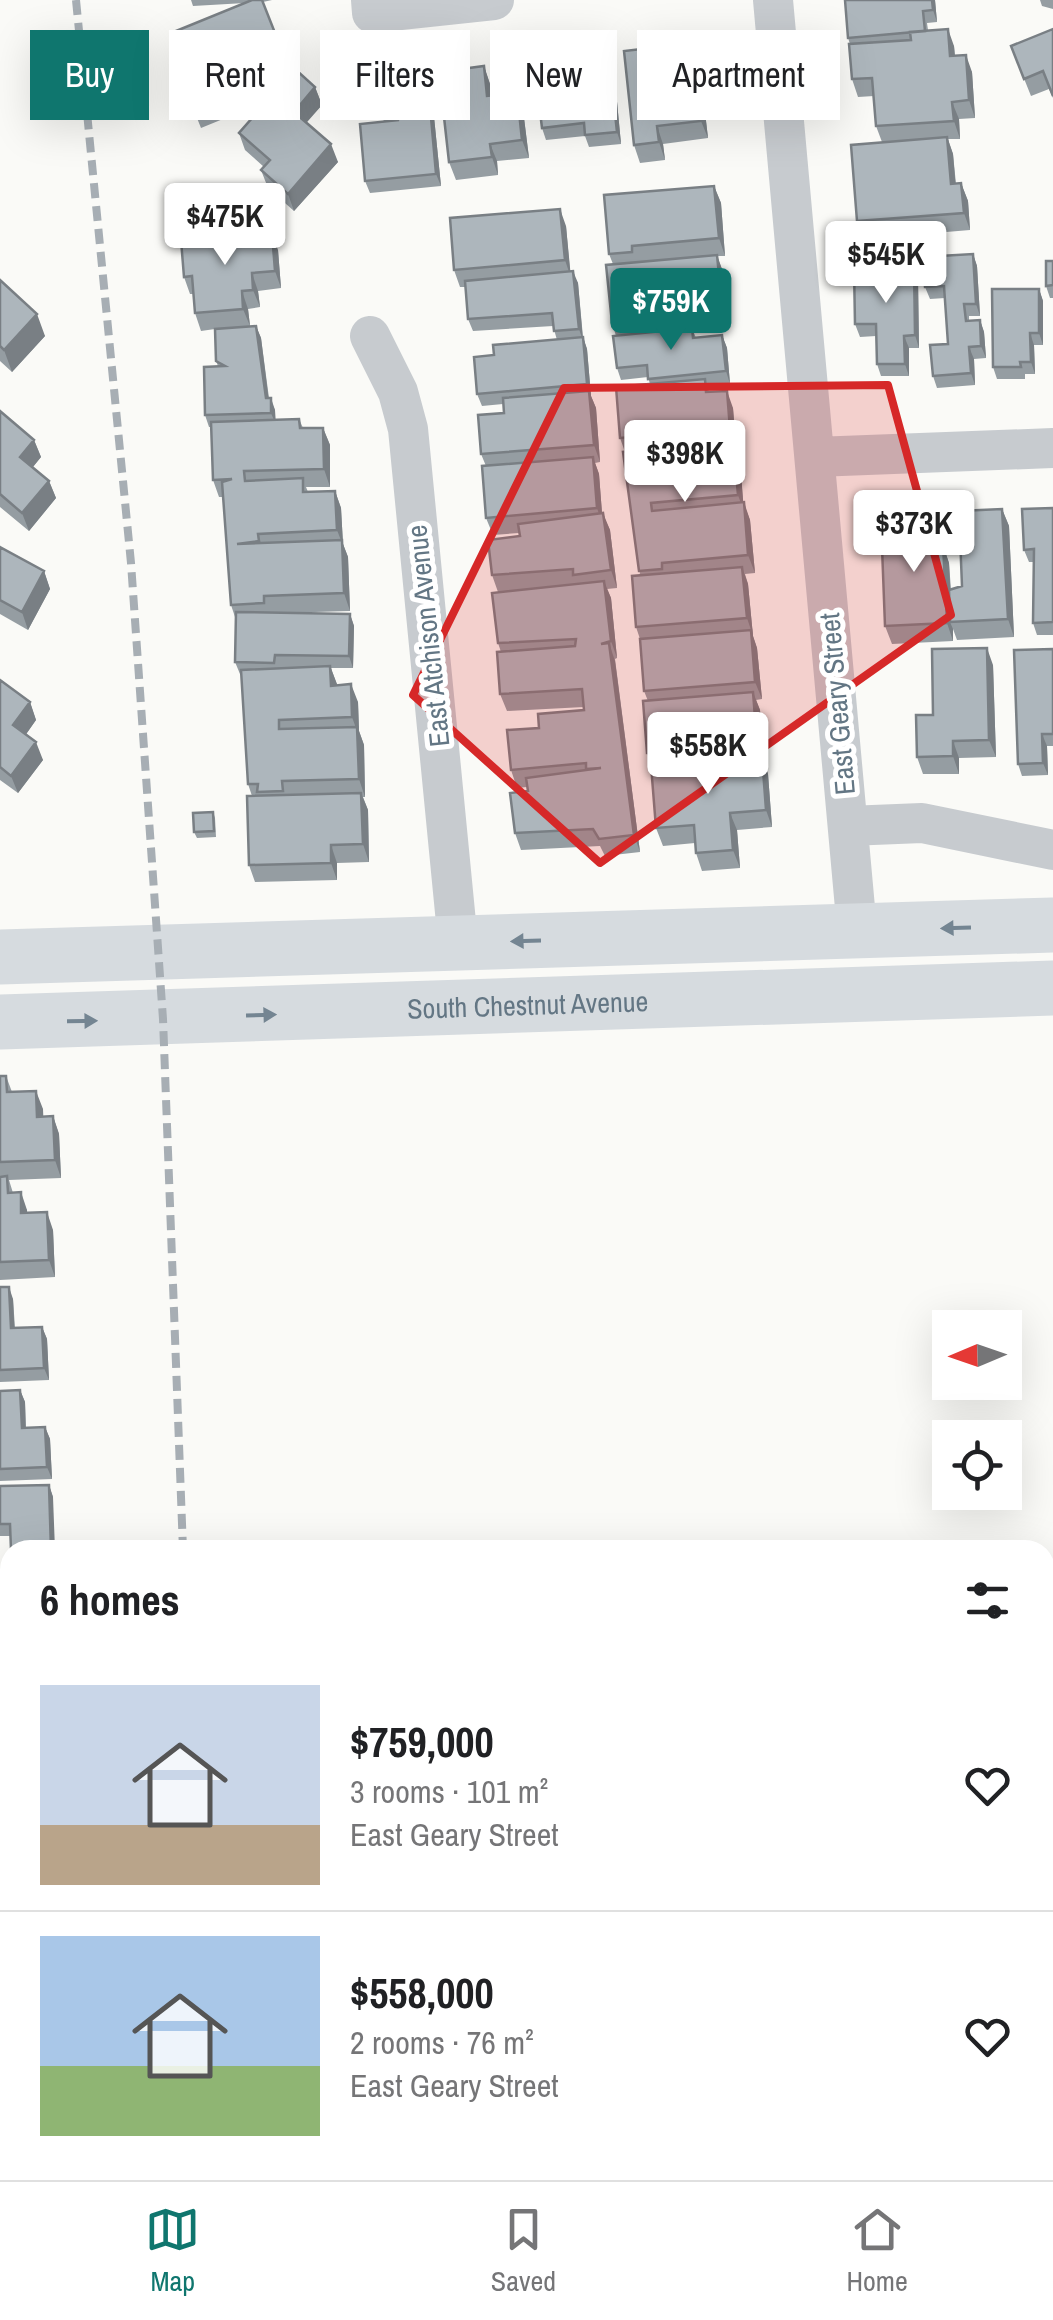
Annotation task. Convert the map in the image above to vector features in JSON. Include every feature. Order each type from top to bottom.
[{"type":"main road","points":[[0,957],[1053,925]]},
{"type":"main road","points":[[502,1006],[523,986],[557,973],[807,965],[836,953],[856,930]]},
{"type":"main road","name":"South Chestnut Avenue","points":[[0,1022],[1053,988]]},
{"type":"street","points":[[371,6],[494,0]]},
{"type":"street","name":"East Geary Street","points":[[774,0],[856,930]]},
{"type":"street","name":"East Atchison Avenue","points":[[370,336],[398,392],[408,429],[458,944]]},
{"type":"street","points":[[815,457],[1053,448]]},
{"type":"street","points":[[848,826],[922,823],[1053,850]]},
{"type":"highlighted area","points":[[888,385],[951,615],[600,863],[413,695],[564,388]]},
{"type":"building","points":[[252,0],[262,0],[274,30],[178,30]]},
{"type":"building","points":[[845,0],[932,0],[933,10],[923,11],[925,31],[848,38]]},
{"type":"building","points":[[948,29],[950,56],[966,55],[969,100],[952,102],[954,121],[876,126],[872,78],[852,79],[849,44],[911,40],[910,32]]},
{"type":"building","points":[[1053,29],[1053,96],[1043,71],[1024,79],[1011,46]]},
{"type":"building","points":[[637,50],[637,120],[701,121],[657,126],[659,142],[634,145],[624,51]]},
{"type":"building","points":[[484,66],[490,120],[520,120],[522,140],[490,144],[492,157],[449,162],[444,120],[470,120],[470,68]]},
{"type":"building","points":[[300,74],[315,87],[300,105]]},
{"type":"building","points":[[300,117],[331,144],[288,194],[261,170],[270,160],[239,133],[250,120]]},
{"type":"building","points":[[431,120],[436,174],[365,181],[360,124]]},
{"type":"building","points":[[541,120],[616,120],[617,132],[585,135],[584,123],[542,128]]},
{"type":"building","points":[[947,137],[951,184],[961,183],[964,213],[857,221],[851,145]]},
{"type":"building","points":[[714,186],[719,238],[632,246],[632,252],[609,254],[604,195]]},
{"type":"building","points":[[560,209],[565,260],[454,270],[450,218]]},
{"type":"building","points":[[272,233],[275,271],[252,273],[253,290],[242,291],[243,309],[195,313],[192,276],[184,277],[181,240]]},
{"type":"building","points":[[973,254],[976,304],[964,304],[966,321],[980,320],[981,346],[969,347],[971,373],[933,376],[930,345],[948,344],[944,286],[925,287],[923,257]]},
{"type":"building","points":[[717,255],[722,307],[634,315],[635,321],[612,323],[606,265]]},
{"type":"building","points":[[865,259],[895,259],[901,267],[914,266],[915,335],[904,336],[905,364],[877,364],[876,324],[855,324],[854,268],[865,268]]},
{"type":"building","points":[[1046,261],[1053,261],[1053,285],[1046,286]]},
{"type":"building","points":[[573,271],[579,329],[554,331],[552,313],[468,319],[465,281]]},
{"type":"building","points":[[0,280],[37,314],[4,350],[0,346]]},
{"type":"building","points":[[992,289],[1039,289],[1039,333],[1030,333],[1031,362],[1020,362],[1021,367],[993,367]]},
{"type":"building","points":[[256,326],[271,413],[205,415],[204,367],[225,366],[216,361],[215,329]]},
{"type":"building","points":[[692,328],[693,338],[722,335],[726,371],[648,379],[647,365],[617,368],[613,336]]},
{"type":"building","points":[[583,337],[587,384],[477,394],[474,357],[494,355],[493,345]]},
{"type":"building","points":[[705,379],[706,392],[727,391],[730,429],[620,438],[616,387]]},
{"type":"building","points":[[589,391],[594,445],[481,454],[478,415],[504,413],[503,398]]},
{"type":"building","points":[[0,411],[34,440],[20,457],[49,481],[22,513],[0,494]]},
{"type":"building","points":[[299,419],[300,428],[323,428],[324,469],[244,471],[245,481],[303,478],[303,492],[335,491],[337,530],[258,534],[259,541],[237,544],[342,540],[344,593],[264,596],[264,603],[231,605],[222,482],[232,479],[213,480],[211,422]]},
{"type":"building","points":[[733,442],[738,495],[651,503],[652,511],[744,502],[748,555],[662,563],[662,569],[639,571],[623,452]]},
{"type":"building","points":[[593,457],[597,508],[486,518],[482,466]]},
{"type":"building","points":[[1053,508],[1053,622],[1033,623],[1034,549],[1024,550],[1022,509]]},
{"type":"building","points":[[1002,509],[1008,619],[950,622],[949,590],[962,586],[959,511]]},
{"type":"building","points":[[603,513],[611,570],[573,575],[573,569],[492,575],[488,540],[520,536],[518,524]]},
{"type":"building","points":[[931,513],[932,546],[943,545],[947,623],[885,626],[882,547],[897,546],[896,514]]},
{"type":"building","points":[[0,547],[44,571],[22,612],[0,600]]},
{"type":"building","points":[[742,567],[747,618],[636,627],[632,576]]},
{"type":"building","points":[[604,581],[611,641],[601,644],[609,643],[634,835],[599,839],[593,829],[515,833],[510,793],[528,791],[526,778],[601,768],[586,769],[586,763],[511,770],[507,730],[539,728],[538,714],[584,710],[582,689],[500,694],[497,652],[575,646],[576,639],[498,643],[492,593]]},
{"type":"building","points":[[236,612],[350,614],[349,656],[275,655],[274,663],[235,662]]},
{"type":"building","points":[[751,630],[755,682],[644,691],[640,639]]},
{"type":"building","points":[[987,648],[989,740],[953,741],[953,756],[917,757],[916,715],[933,715],[932,649]]},
{"type":"building","points":[[1053,649],[1053,734],[1042,734],[1043,763],[1018,764],[1014,650]]},
{"type":"building","points":[[330,666],[331,686],[351,684],[352,717],[279,720],[279,729],[357,727],[359,779],[282,781],[283,791],[257,792],[258,784],[248,784],[241,670]]},
{"type":"building","points":[[0,680],[30,702],[13,725],[36,742],[11,776],[0,767]]},
{"type":"building","points":[[753,692],[757,744],[647,753],[643,701]]},
{"type":"building","points":[[762,756],[766,810],[730,813],[733,850],[696,853],[694,825],[656,828],[651,765]]},
{"type":"building","points":[[361,793],[363,844],[331,845],[331,863],[249,865],[247,796]]},
{"type":"building","points":[[213,812],[214,831],[194,832],[193,813]]},
{"type":"building","points":[[0,1076],[6,1076],[7,1092],[36,1091],[37,1117],[53,1116],[55,1160],[0,1162]]},
{"type":"building","points":[[7,1176],[8,1193],[21,1192],[21,1213],[47,1212],[49,1260],[0,1262],[0,1177]]},
{"type":"building","points":[[0,1287],[9,1287],[11,1328],[42,1327],[44,1368],[0,1370]]},
{"type":"building","points":[[20,1390],[22,1428],[45,1427],[47,1467],[0,1469],[0,1391]]},
{"type":"building","points":[[49,1485],[51,1540],[11,1540],[10,1524],[0,1524],[0,1486]]},
{"type":"railway","points":[[76,0],[131,563],[163,1019],[183,1540]]}]
